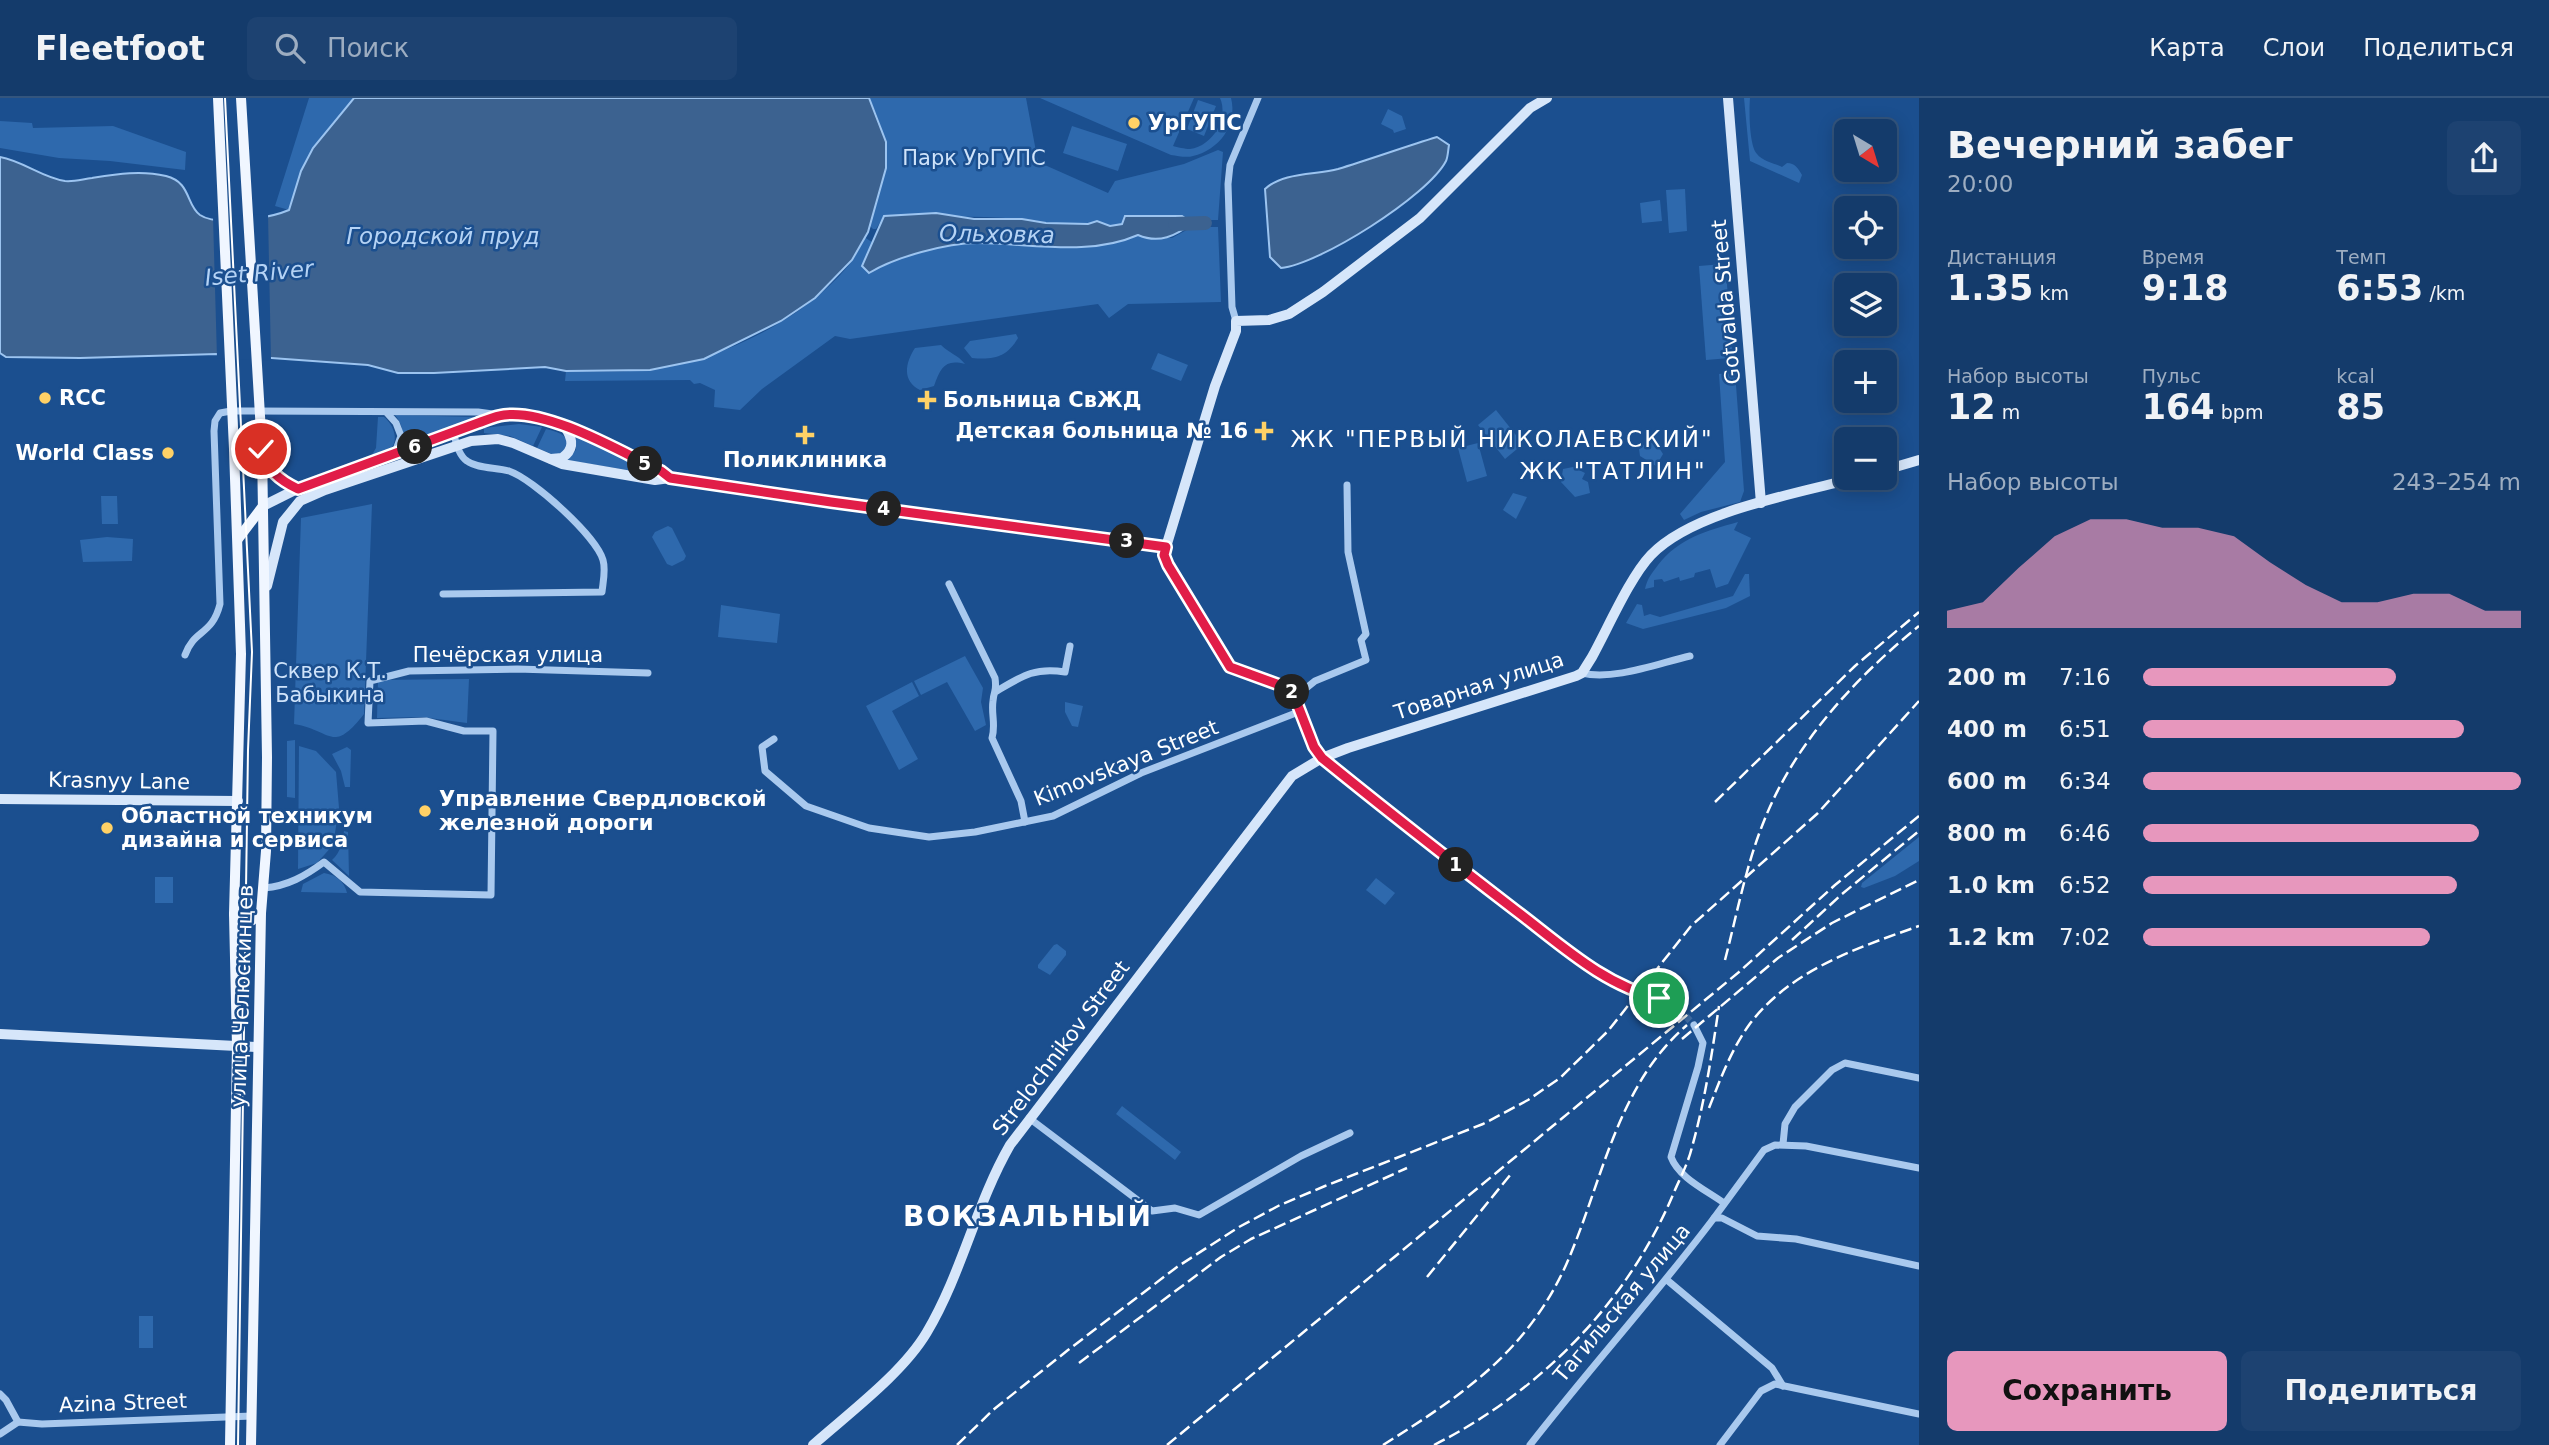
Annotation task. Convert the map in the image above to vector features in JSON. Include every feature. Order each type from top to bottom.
[{"type":"main road","name":"улица Челюскинцев","points":[[218,98],[242,654],[234,914],[237,1046],[230,1445]]},
{"type":"main road","name":"улица Челюскинцев","points":[[241,98],[262,450],[267,782],[261,913],[251,1445]]},
{"type":"main road","points":[[239,539],[263,506]]},
{"type":"main road","points":[[234,914],[251,921],[261,913]]},
{"type":"street","points":[[1258,98],[1234,150],[1228,184],[1236,331],[1215,386],[1166,547],[1164,555],[1168,565],[1230,667],[1285,687],[1296,697],[1314,747],[1322,758],[1601,974],[1678,1008]]},
{"type":"street","points":[[1236,321],[1269,320],[1289,314],[1323,292],[1420,218],[1530,108],[1547,98]]},
{"type":"street","name":"Gotvalda Street","points":[[1728,98],[1761,503]]},
{"type":"street","points":[[186,655],[190,641],[216,620],[220,604],[215,421],[220,413],[478,412],[531,417],[565,426],[661,471],[670,478]]},
{"type":"street","points":[[387,413],[396,423],[401,436],[396,450],[389,457]]},
{"type":"street","points":[[263,506],[298,489],[502,415]]},
{"type":"street","points":[[550,459],[562,458],[571,449],[572,442],[565,426]]},
{"type":"street","points":[[443,594],[603,592],[602,557],[576,524],[551,499],[511,472],[466,461],[453,432]]},
{"type":"street","points":[[265,594],[283,522],[300,501],[457,445],[486,438],[513,443],[579,468],[655,480],[670,478],[1166,547]]},
{"type":"street","points":[[262,450],[267,464],[278,478],[298,489]]},
{"type":"street","points":[[1897,466],[1919,460]]},
{"type":"street","points":[[1582,673],[1651,555],[1681,531],[1712,516],[1834,484]]},
{"type":"street","points":[[1296,697],[1315,681],[1366,660],[1361,640],[1366,634],[1348,552],[1347,485]]},
{"type":"street","points":[[949,584],[995,678],[997,691],[992,704],[995,727],[992,738],[1021,801],[1025,822]]},
{"type":"street","points":[[997,691],[1023,676],[1046,669],[1065,672],[1070,646]]},
{"type":"street","name":"Товарная улица","points":[[1322,758],[1562,682],[1582,673],[1593,676],[1609,675],[1690,656]]},
{"type":"street","name":"Печёрская улица","points":[[264,888],[281,887],[324,862],[360,892],[491,895],[493,731],[464,731],[426,721],[368,723],[370,681],[409,671],[477,672],[517,669],[648,673]]},
{"type":"street","name":"Kimovskaya Street","points":[[775,739],[762,747],[765,771],[806,806],[869,828],[929,837],[975,832],[1054,816],[1141,773],[1301,711]]},
{"type":"street","name":"Strelochnikov Street","points":[[813,1445],[910,1357],[928,1332],[999,1165],[1029,1118],[1292,776],[1322,758]]},
{"type":"street","name":"Krasnyy Lane","points":[[0,799],[238,802]]},
{"type":"street","points":[[1694,1026],[1703,1043],[1671,1157],[1682,1174],[1724,1203]]},
{"type":"street","points":[[0,1034],[258,1047]]},
{"type":"street","points":[[1783,1144],[1785,1124],[1795,1107],[1832,1070],[1844,1063],[1919,1078]]},
{"type":"street","points":[[1029,1118],[1152,1211],[1175,1208],[1199,1215],[1301,1156],[1350,1133]]},
{"type":"street","points":[[1714,1218],[1764,1150],[1783,1144],[1919,1168]]},
{"type":"street","name":"Тагильская улица","points":[[1530,1445],[1586,1373],[1667,1280],[1714,1218],[1722,1218],[1757,1236],[1797,1239],[1919,1266]]},
{"type":"street","points":[[1667,1280],[1772,1368],[1783,1386]]},
{"type":"street","points":[[1720,1445],[1761,1391],[1775,1384],[1919,1414]]},
{"type":"street","points":[[0,1394],[18,1422],[0,1434]]},
{"type":"street","name":"Azina Street","points":[[18,1422],[42,1424],[252,1416]]},
{"type":"green space","points":[[309,98],[354,98],[313,148],[301,171],[289,210],[275,206]]},
{"type":"green space","name":"Парк УрГУПС","points":[[869,98],[1026,98],[1038,162],[1108,193],[1115,181],[1184,164],[1218,150],[1223,152],[1218,220],[1193,220],[1182,216],[1126,216],[1122,224],[1110,226],[1097,221],[1069,225],[1005,218],[884,216],[876,229],[873,229],[869,225],[883,175],[885,148],[883,133]]},
{"type":"green space","points":[[1040,98],[1194,98],[1173,146],[1188,149],[1206,143],[1217,130],[1222,114],[1220,98],[1231,98],[1232,118],[1224,135],[1211,148],[1185,157],[1171,155]]},
{"type":"green space","points":[[1744,98],[1750,98],[1754,150],[1765,160],[1782,167],[1787,163],[1794,165],[1802,175],[1799,183],[1750,161]]},
{"type":"green space","points":[[1198,100],[1216,106],[1204,136],[1187,129]]},
{"type":"green space","points":[[1388,109],[1402,116],[1406,129],[1394,133],[1381,124]]},
{"type":"green space","points":[[0,121],[32,123],[33,128],[113,126],[186,152],[185,170],[59,158],[0,148]]},
{"type":"green space","points":[[1072,126],[1127,144],[1118,171],[1063,153]]},
{"type":"green space","points":[[1685,189],[1687,231],[1669,233],[1666,190]]},
{"type":"green space","points":[[1660,200],[1662,221],[1642,223],[1640,203]]},
{"type":"green space","points":[[1192,227],[1218,227],[1221,302],[1128,304],[1109,318],[1098,304],[850,339],[835,336],[762,389],[740,410],[714,407],[715,390],[700,383],[694,384],[690,380],[565,381],[566,371],[631,371],[679,364],[706,357],[762,333],[788,318],[834,281],[852,261],[864,237],[872,242],[862,265],[869,272],[897,259],[946,246],[976,243],[1074,247],[1125,240],[1138,235],[1172,238]]},
{"type":"green space","points":[[1723,264],[1726,271],[1732,351],[1730,358],[1706,360],[1699,266]]},
{"type":"green space","points":[[1016,334],[1018,338],[1009,349],[993,358],[972,358],[964,348],[970,341]]},
{"type":"green space","points":[[941,345],[965,364],[948,364],[942,369],[934,386],[920,390],[908,377],[907,366],[912,354],[915,348]]},
{"type":"green space","points":[[1158,353],[1188,365],[1181,381],[1151,369]]},
{"type":"green space","points":[[1735,372],[1744,491],[1740,502],[1701,512],[1684,520],[1680,514],[1725,462],[1719,374]]},
{"type":"green space","points":[[1496,410],[1523,444],[1505,459],[1478,425]]},
{"type":"green space","points":[[395,415],[476,417],[402,447],[402,430]]},
{"type":"green space","points":[[378,417],[388,420],[395,439],[387,452],[370,458],[376,448]]},
{"type":"green space","points":[[519,424],[542,427],[533,446],[510,436],[484,433],[484,428]]},
{"type":"green space","points":[[546,429],[565,437],[569,444],[563,454],[552,454],[537,448]]},
{"type":"green space","points":[[574,435],[665,476],[565,460],[576,450]]},
{"type":"green space","points":[[1478,443],[1487,476],[1467,482],[1458,448]]},
{"type":"green space","points":[[1646,443],[1656,443],[1663,454],[1656,466],[1640,456],[1639,449]]},
{"type":"green space","points":[[1573,467],[1585,473],[1582,479],[1588,482],[1590,493],[1575,497],[1561,482],[1563,469]]},
{"type":"green space","points":[[1513,493],[1527,497],[1516,519],[1503,510]]},
{"type":"green space","points":[[101,496],[117,496],[118,524],[102,524]]},
{"type":"green space","name":"Сквер К.Т. Бабыкина","points":[[372,504],[364,714],[345,734],[331,737],[294,724],[301,518]]},
{"type":"green space","points":[[1738,522],[1734,530],[1751,538],[1728,584],[1716,588],[1710,569],[1680,581],[1679,577],[1664,582],[1662,579],[1654,580],[1654,587],[1645,589],[1648,579],[1675,548],[1704,532]]},
{"type":"green space","points":[[668,526],[672,528],[686,556],[672,566],[667,564],[652,537],[655,532]]},
{"type":"green space","points":[[107,537],[133,539],[132,561],[83,562],[80,540]]},
{"type":"green space","points":[[1745,574],[1749,574],[1750,596],[1726,608],[1643,629],[1626,623],[1637,604],[1642,605],[1644,616],[1650,614],[1660,617],[1733,596]]},
{"type":"green space","points":[[721,605],[780,614],[777,643],[718,637]]},
{"type":"green space","points":[[965,656],[983,688],[981,702],[986,725],[975,731],[947,682],[921,695],[914,681]]},
{"type":"green space","points":[[469,679],[467,723],[422,717],[377,718],[378,680]]},
{"type":"green space","points":[[912,682],[919,696],[892,711],[918,759],[899,770],[866,706]]},
{"type":"green space","points":[[1065,702],[1083,706],[1078,727],[1072,726],[1065,712]]},
{"type":"green space","points":[[295,740],[295,798],[287,797],[287,741]]},
{"type":"green space","points":[[299,746],[316,751],[336,772],[339,808],[333,845],[317,863],[298,869]]},
{"type":"green space","points":[[347,747],[351,750],[350,787],[345,787],[341,771],[332,754]]},
{"type":"green space","points":[[344,831],[348,832],[349,876],[332,860],[342,843]]},
{"type":"green space","points":[[1919,837],[1919,861],[1895,876],[1861,887],[1862,883]]},
{"type":"green space","points":[[324,873],[339,879],[347,893],[301,892],[303,884]]},
{"type":"green space","points":[[155,877],[173,877],[173,903],[155,903]]},
{"type":"green space","points":[[1376,878],[1395,893],[1385,905],[1366,890]]},
{"type":"green space","points":[[1057,944],[1066,951],[1066,955],[1050,975],[1038,968],[1038,965]]},
{"type":"green space","points":[[1122,1106],[1181,1152],[1175,1160],[1116,1114]]},
{"type":"green space","points":[[139,1316],[153,1316],[153,1348],[139,1348]]},
{"type":"water","name":"Городской пруд","points":[[354,98],[869,98],[886,142],[886,168],[868,232],[852,260],[815,298],[781,321],[704,359],[650,370],[566,371],[545,367],[398,373],[368,365],[217,354],[80,358],[6,357],[0,353],[0,157],[65,181],[129,173],[166,176],[180,183],[192,206],[208,219],[231,221],[270,216],[289,210],[301,171],[313,148]]},
{"type":"water","points":[[1437,137],[1449,145],[1446,161],[1435,176],[1396,209],[1345,242],[1298,264],[1281,268],[1270,257],[1265,189],[1290,177],[1338,169]]},
{"type":"water","points":[[936,213],[974,219],[1022,219],[1046,223],[1088,224],[1097,221],[1110,226],[1122,224],[1125,216],[1182,216],[1192,223],[1180,232],[1160,239],[1138,235],[1119,242],[1079,247],[965,244],[907,256],[869,273],[862,266],[884,216]]},
{"type":"pier","points":[[268,214],[271,361],[217,358],[213,217]]},
{"type":"waterway","name":"Ольховка","points":[[1175,224],[1205,223]]},
{"type":"tunnel","points":[[1678,1008],[1694,1025]]},
{"type":"tram line","points":[[225,98],[252,652],[248,750],[238,1445]]},
{"type":"railway","points":[[1715,802],[1855,666],[1919,612]]},
{"type":"railway","points":[[1725,960],[1758,838],[1792,765],[1850,690],[1919,626]]},
{"type":"railway","points":[[957,1445],[993,1410],[1068,1350],[1177,1267],[1239,1227],[1280,1205],[1325,1186],[1483,1124],[1528,1100],[1560,1078],[1608,1031],[1691,926],[1818,813],[1919,701]]},
{"type":"railway","points":[[1167,1445],[1739,972],[1835,885],[1919,816]]},
{"type":"railway","points":[[1792,940],[1842,894],[1919,831]]},
{"type":"railway","points":[[1682,1039],[1778,958],[1832,923],[1919,880]]},
{"type":"railway","points":[[1709,1108],[1726,1065],[1749,1025],[1784,989],[1804,975],[1849,952],[1919,926]]},
{"type":"railway","points":[[1434,1445],[1509,1399],[1543,1371],[1604,1309],[1630,1273],[1653,1236],[1686,1166],[1697,1130],[1719,1006]]},
{"type":"railway","points":[[1383,1445],[1465,1390],[1489,1370],[1532,1323],[1566,1265],[1627,1106],[1643,1077],[1663,1050],[1687,1025]]},
{"type":"railway","points":[[1079,1363],[1221,1257],[1251,1239],[1407,1168]]},
{"type":"railway","points":[[1427,1277],[1511,1174]]},
{"type":"place","name":"УрГУПС","points":[[1134,123]]},
{"type":"place","name":"RCC","points":[[45,398]]},
{"type":"place","name":"Больница СвЖД","points":[[927,400]]},
{"type":"place","name":"Детская больница № 16","points":[[1264,431]]},
{"type":"place","name":"Поликлиника","points":[[805,435]]},
{"type":"place","name":"World Class","points":[[168,453]]},
{"type":"place","name":"Управление Свердловской железной дороги","points":[[425,811]]},
{"type":"place","name":"Областной техникум дизайна и сервиса","points":[[107,828]]},
{"type":"district","name":"ЖК \"ПЕРВЫЙ НИКОЛАЕВСКИЙ\"","points":[[1502,439]]},
{"type":"district","name":"ЖК \"ТАТЛИН\"","points":[[1613,471]]},
{"type":"district","name":"ВОКЗАЛЬНЫЙ","points":[[1028,1216]]},
{"type":"route","points":[[261,449],[267,464],[278,478],[298,489],[478,423],[502,415],[513,415],[548,421],[576,430],[661,471],[670,478],[1166,547],[1164,555],[1168,565],[1230,667],[1290,690],[1296,697],[1314,747],[1322,758],[1462,870],[1601,974],[1638,992],[1659,998]]},
{"type":"water label","name":"Iset River","points":[[259,273]]}]
